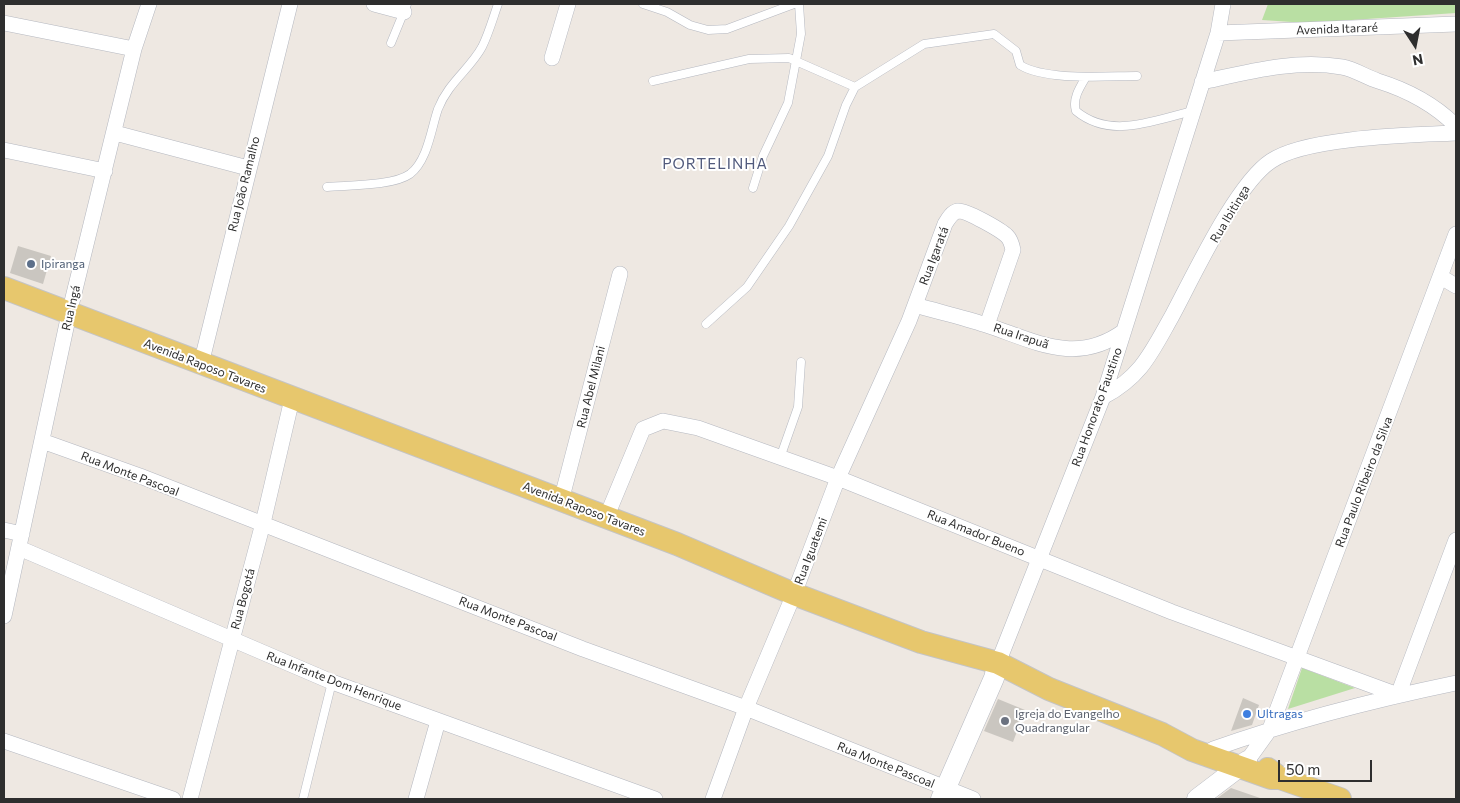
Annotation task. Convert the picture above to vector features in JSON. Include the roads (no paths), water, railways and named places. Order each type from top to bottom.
[{"type":"main road","name":"Avenida Raposo Tavares","points":[[4,288],[677,544],[794,594],[921,642],[940,657],[996,670],[1030,691],[1049,689],[1162,734]]},
{"type":"main road","points":[[1162,734],[1188,739],[1272,778],[1280,778],[1340,799]]},
{"type":"main road","points":[[1162,734],[1192,750],[1243,764]]},
{"type":"street","name":"Rua Ingá","points":[[4,616],[69,314],[115,133],[134,48],[149,4]]},
{"type":"street","name":"Rua João Ramalho","points":[[201,364],[290,4]]},
{"type":"street","points":[[374,4],[406,8]]},
{"type":"street","points":[[552,58],[568,4]]},
{"type":"street","name":"Rua Honorato Faustino","points":[[943,794],[996,670],[1038,558],[1103,397],[1218,33],[1223,4]]},
{"type":"street","points":[[4,23],[134,48]]},
{"type":"street","name":"Avenida Itararé","points":[[1218,33],[1456,24]]},
{"type":"street","points":[[1202,82],[1279,67],[1312,64],[1344,67],[1400,88],[1435,107],[1456,126]]},
{"type":"street","points":[[115,133],[248,168]]},
{"type":"street","name":"Rua Ibitinga","points":[[1103,397],[1121,388],[1136,375],[1154,350],[1243,191],[1270,161],[1286,153],[1341,142],[1456,133]]},
{"type":"street","points":[[4,150],[105,171]]},
{"type":"street","name":"Rua Igaratá","points":[[916,305],[944,224],[952,214],[958,211],[966,212],[1006,235],[1013,250],[987,325]]},
{"type":"street","name":"Rua Paulo Ribeiro da Silva","points":[[1243,764],[1270,729],[1456,234]]},
{"type":"street","name":"Rua Abel Milani","points":[[561,501],[620,274]]},
{"type":"street","points":[[1441,277],[1456,286]]},
{"type":"street","name":"Rua Irapuã","points":[[916,305],[987,325],[1044,346],[1077,351],[1110,341],[1124,331]]},
{"type":"street","name":"Rua Iguatemi","points":[[713,799],[746,708],[794,594],[838,478],[916,305]]},
{"type":"street","name":"Rua Bogotá","points":[[190,799],[233,641],[292,399]]},
{"type":"street","name":"Rua Amador Bueno","points":[[606,518],[643,430],[663,421],[698,428],[838,478],[1172,612],[1398,695]]},
{"type":"street","name":"Rua Monte Pascoal","points":[[42,442],[263,523],[583,649],[746,708],[943,794],[974,799]]},
{"type":"street","name":"Rua Infante Dom Henrique","points":[[4,530],[20,541],[233,641],[332,682],[655,799]]},
{"type":"street","points":[[1398,695],[1451,575],[1456,540]]},
{"type":"street","points":[[1213,749],[1270,729],[1398,695],[1456,682]]},
{"type":"street","points":[[416,799],[438,721]]},
{"type":"street","points":[[4,741],[173,799]]},
{"type":"street","points":[[1197,799],[1243,764]]},
{"type":"lane","points":[[327,187],[396,180],[408,175],[415,169],[421,162],[439,106],[455,78],[482,46],[498,4]]},
{"type":"lane","points":[[643,4],[667,12],[690,25],[708,30],[727,29],[794,4]]},
{"type":"lane","points":[[753,188],[763,156],[788,103],[801,34],[799,4]]},
{"type":"lane","points":[[392,43],[406,8]]},
{"type":"lane","points":[[706,324],[747,287],[789,226],[828,156],[846,105],[855,87],[924,44],[994,34],[1016,52],[1020,65],[1031,72],[1086,76],[1137,76]]},
{"type":"lane","points":[[653,81],[749,59],[789,58],[855,87]]},
{"type":"lane","points":[[1086,76],[1074,105],[1076,111],[1102,125],[1130,127],[1193,111]]},
{"type":"lane","points":[[780,458],[798,407],[801,362]]},
{"type":"lane","points":[[303,799],[332,682]]},
{"type":"place","name":"Ipiranga","points":[[31,264]]},
{"type":"place","name":"Ultragas","points":[[1247,714]]},
{"type":"place","name":"Igreja do Evangelho Quadrangular","points":[[1005,721]]},
{"type":"district","name":"PORTELINHA","points":[[715,164]]}]
